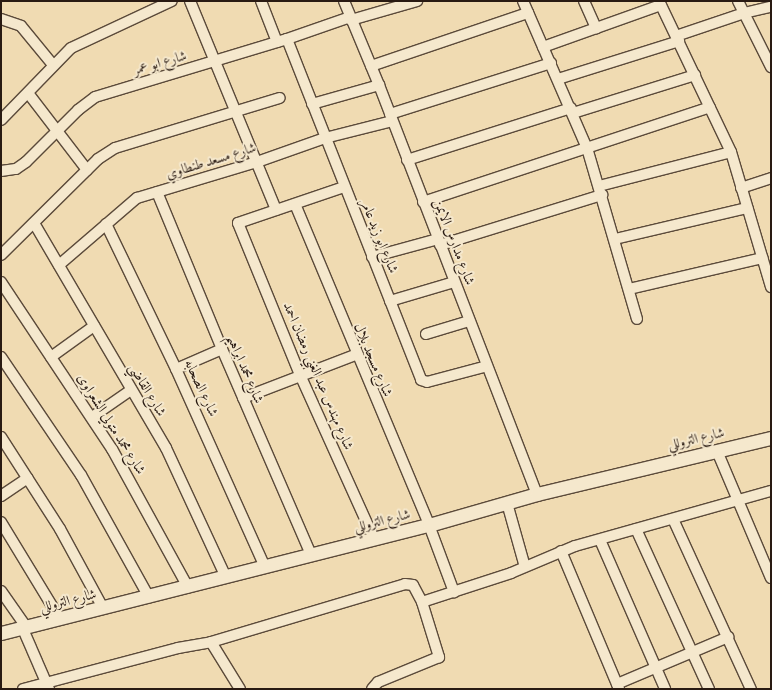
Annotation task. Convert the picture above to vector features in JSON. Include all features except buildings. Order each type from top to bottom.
[{"type":"street","points":[[1,120],[53,65],[81,41],[172,1]]},
{"type":"street","points":[[190,1],[276,210],[344,187]]},
{"type":"street","name":"شارع ابو زيد عامر","points":[[261,1],[282,40],[312,104],[421,380],[427,382],[487,366]]},
{"type":"street","name":"شارع مدارس الايمن","points":[[344,1],[379,85],[406,160],[536,494]]},
{"type":"street","name":"شارع ابو عمر","points":[[1,171],[16,169],[26,162],[78,110],[95,97],[350,18],[417,1]]},
{"type":"street","points":[[523,1],[572,110],[587,148],[637,319]]},
{"type":"street","points":[[584,1],[596,28]]},
{"type":"street","points":[[738,1],[771,66]]},
{"type":"street","points":[[543,47],[660,3],[731,152],[747,208],[765,259],[771,287]]},
{"type":"street","points":[[558,79],[678,39],[744,13],[771,7]]},
{"type":"street","points":[[371,66],[528,13]]},
{"type":"street","points":[[1,19],[21,26],[53,65]]},
{"type":"street","name":"شارع مسعد طنطاوي","points":[[59,265],[131,201],[257,162],[551,63]]},
{"type":"street","points":[[406,160],[695,75]]},
{"type":"street","points":[[312,104],[379,85]]},
{"type":"street","points":[[28,93],[87,170]]},
{"type":"street","points":[[1,255],[106,153],[124,144],[280,98]]},
{"type":"street","points":[[423,202],[710,107]]},
{"type":"street","points":[[372,257],[439,242],[600,190],[731,152]]},
{"type":"street","points":[[741,188],[771,178]]},
{"type":"street","name":"شارع محمد ابراهيم","points":[[157,192],[222,349],[311,555]]},
{"type":"street","name":"شارع مسجد بلال","points":[[295,204],[356,355],[429,525],[454,592]]},
{"type":"street","points":[[614,239],[747,208]]},
{"type":"street","name":"شارع مهندس عبد الغني رمضان احمد","points":[[276,210],[238,223],[301,376],[374,539]]},
{"type":"street","name":"شارع القاضي","points":[[34,223],[166,448],[226,577]]},
{"type":"street","name":"شارع الصحابه","points":[[106,224],[176,369],[266,567]]},
{"type":"street","points":[[629,289],[765,259]]},
{"type":"street","name":"شارع محمد متولي الشعراوى","points":[[1,282],[92,417],[131,481],[188,587]]},
{"type":"street","points":[[390,301],[454,282]]},
{"type":"street","points":[[426,334],[469,321]]},
{"type":"street","points":[[52,357],[94,326]]},
{"type":"street","points":[[176,369],[222,349]]},
{"type":"street","points":[[243,398],[356,355]]},
{"type":"street","points":[[1,357],[81,475],[149,597]]},
{"type":"street","points":[[92,417],[131,390]]},
{"type":"street","points":[[1,437],[60,528],[103,608]]},
{"type":"street","name":"شارع التروللي","points":[[1,633],[149,597],[429,525],[536,494],[771,438]]},
{"type":"street","points":[[717,451],[771,578]]},
{"type":"street","points":[[1,496],[28,478]]},
{"type":"street","points":[[422,602],[525,567],[561,551],[738,499],[771,491]]},
{"type":"street","points":[[507,503],[525,567]]},
{"type":"street","points":[[673,519],[751,689]]},
{"type":"street","points":[[1,522],[60,619]]},
{"type":"street","points":[[636,529],[709,689]]},
{"type":"street","points":[[600,540],[665,689]]},
{"type":"street","points":[[561,551],[618,686],[728,637]]},
{"type":"street","points":[[22,689],[47,686],[178,648],[211,642],[405,584],[413,585],[422,602],[439,657],[378,682],[372,689]]},
{"type":"street","points":[[1,591],[25,628],[47,686]]},
{"type":"street","points":[[211,642],[240,689]]}]
